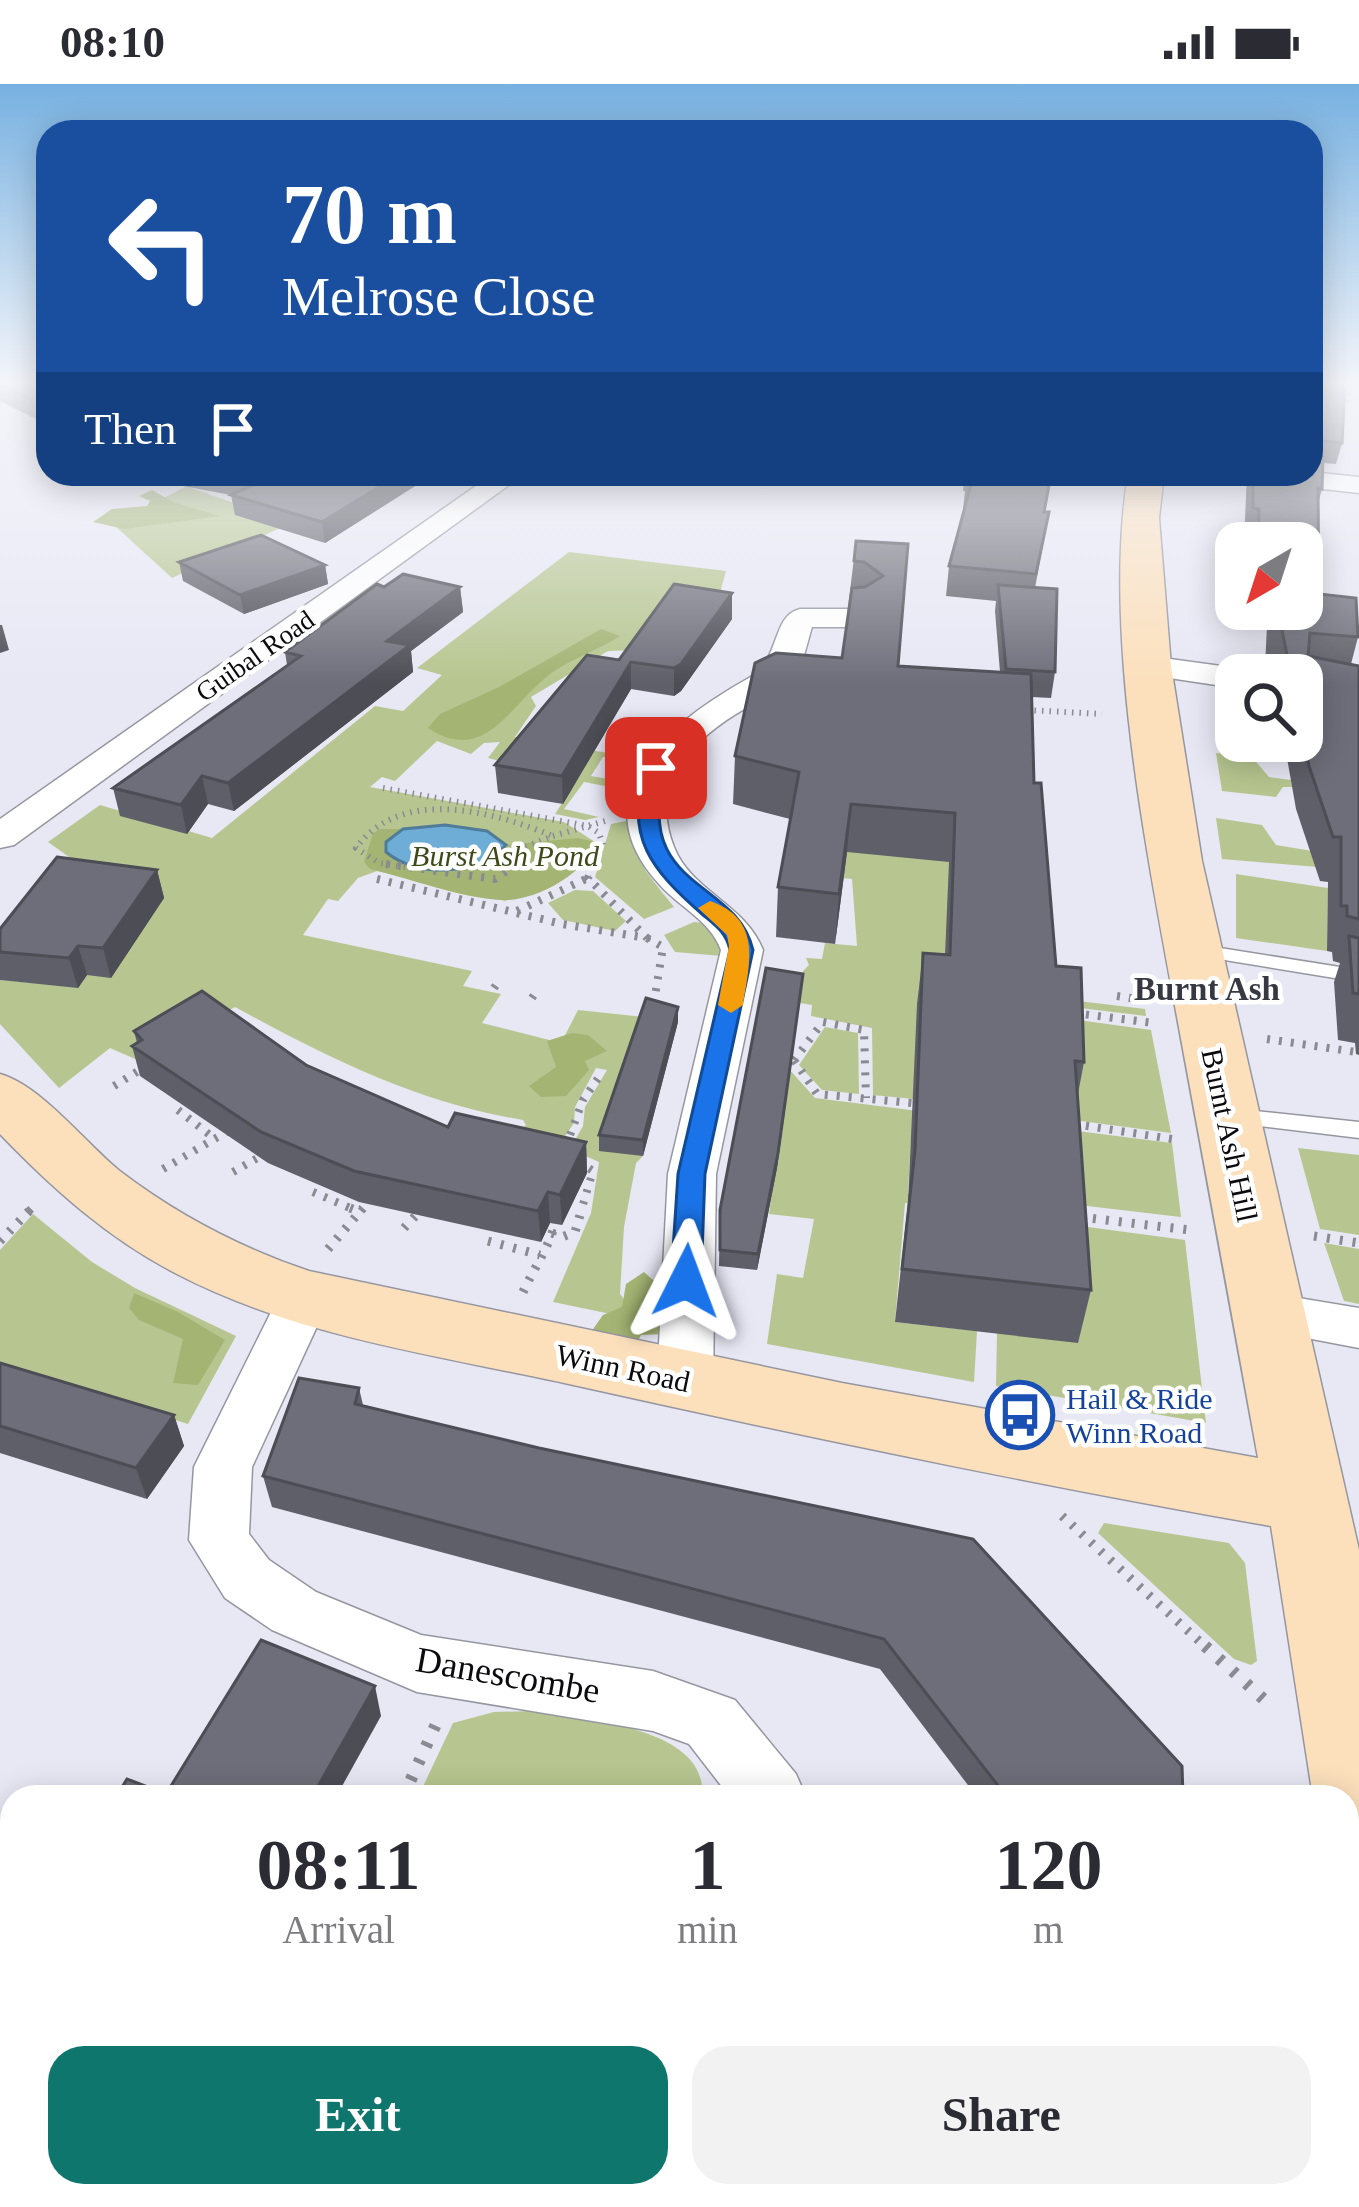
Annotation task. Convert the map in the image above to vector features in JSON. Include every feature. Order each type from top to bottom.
[{"type":"street","name":"Guibal Road","points":[[0,837],[494,486]]},
{"type":"street","name":"Burnt Ash Hill","points":[[1144,486],[1132,690],[1190,949],[1202,1127],[1268,1313],[1358,1785]]},
{"type":"street","points":[[685,1381],[692,1174],[740,964],[738,932],[673,876],[656,854],[647,796],[656,768],[697,723],[744,691],[779,675],[784,617],[859,617]]},
{"type":"street","points":[[1132,690],[1215,680]]},
{"type":"street","name":"Winn Road","points":[[0,1095],[69,1168],[118,1206],[210,1261],[314,1275],[685,1381],[1051,1456],[1307,1499]]},
{"type":"street","name":"Danescombe","points":[[314,1275],[223,1467],[219,1540],[247,1580],[295,1611],[417,1663],[653,1700],[712,1722],[762,1785]]},
{"type":"street","points":[[1268,1313],[1359,1328]]},
{"type":"lane","points":[[1190,949],[1359,976]]},
{"type":"lane","points":[[1202,1127],[1359,1130]]},
{"type":"path","points":[[1019,709],[1132,690]]},
{"type":"path","points":[[382,788],[588,826],[599,832],[603,845],[587,878],[515,912]]},
{"type":"path","points":[[553,836],[514,820],[423,808],[394,814],[369,830],[356,848],[379,863],[495,879],[515,869],[525,847],[588,826]]},
{"type":"path","points":[[587,878],[647,938],[663,947],[665,957],[647,1034],[794,1060]]},
{"type":"path","points":[[377,879],[647,938]]},
{"type":"path","points":[[1117,996],[1151,1001]]},
{"type":"path","points":[[1060,1011],[1156,1023]]},
{"type":"path","points":[[866,1098],[864,1030],[823,1022],[794,1060],[796,1070],[818,1094],[933,1105]]},
{"type":"path","points":[[1248,1036],[1356,1052]]},
{"type":"path","points":[[114,1086],[146,1066]]},
{"type":"path","points":[[518,1304],[540,1255],[548,1249],[553,1228],[562,1237],[575,1232],[593,1171],[559,1156],[601,1074]]},
{"type":"path","points":[[178,1111],[215,1139]]},
{"type":"path","points":[[157,1173],[243,1121]]},
{"type":"path","points":[[1064,1122],[1202,1127]]},
{"type":"path","points":[[232,1172],[282,1143]]},
{"type":"path","points":[[314,1275],[381,1186]]},
{"type":"path","points":[[313,1192],[360,1212]]},
{"type":"path","points":[[404,1228],[425,1206],[418,1198]]},
{"type":"path","points":[[0,1240],[36,1204]]},
{"type":"path","points":[[1076,1217],[1191,1231]]},
{"type":"path","points":[[0,1221],[14,1225]]},
{"type":"path","points":[[1295,1232],[1359,1243]]},
{"type":"path","points":[[488,1241],[540,1255]]},
{"type":"path","points":[[1047,1503],[1270,1705]]},
{"type":"path","points":[[409,1785],[461,1671]]},
{"type":"green space","points":[[187,486],[291,523],[172,578],[113,524]]},
{"type":"green space","points":[[152,490],[173,502],[220,516],[124,529],[93,522],[112,509],[147,506],[150,501],[139,496]]},
{"type":"green space","name":"Burst Ash Pond","points":[[569,552],[726,571],[720,593],[642,650],[608,651],[531,697],[536,706],[515,737],[631,757],[603,757],[591,776],[614,780],[615,788],[584,782],[564,809],[599,817],[585,820],[555,814],[584,769],[516,765],[488,758],[500,742],[484,743],[471,754],[437,741],[395,781],[382,777],[370,787],[564,822],[595,842],[591,858],[548,886],[505,901],[377,871],[358,878],[338,901],[328,899],[303,935],[472,971],[463,986],[501,994],[482,1023],[561,1043],[578,1010],[644,1017],[643,1156],[636,1163],[624,1227],[620,1294],[640,1320],[553,1302],[591,1213],[599,1162],[570,1149],[583,1126],[585,1107],[607,1070],[596,1068],[575,1107],[574,1123],[559,1145],[513,1135],[526,1125],[523,1120],[447,1102],[374,1076],[235,1007],[142,1062],[110,1048],[59,1088],[0,1024],[0,980],[78,987],[100,879],[48,842],[100,805],[212,838],[375,706],[403,711],[442,675],[417,668]]},
{"type":"green space","points":[[601,629],[620,636],[553,672],[482,735],[467,740],[449,738],[428,728],[440,714],[499,687]]},
{"type":"green space","points":[[854,721],[1045,997],[1145,1009],[1146,1016],[964,994],[918,1004],[913,1099],[873,1095],[872,1028],[811,1016],[812,1005],[800,1003],[803,971],[809,965],[806,958],[822,959],[825,943],[857,946],[852,879],[843,878]]},
{"type":"green space","points":[[1217,762],[1256,762],[1269,777],[1291,780],[1292,787],[1283,787],[1276,797],[1222,791]]},
{"type":"green space","points":[[1216,818],[1262,825],[1276,845],[1312,851],[1317,867],[1222,859]]},
{"type":"green space","points":[[631,820],[639,858],[674,907],[644,919],[595,877],[611,824]]},
{"type":"green space","name":"Burst Ash Pond","points":[[403,829],[395,833],[492,861],[506,845],[578,838],[595,842],[571,875],[544,891],[502,900],[370,869],[364,862],[373,833]]},
{"type":"green space","points":[[1236,874],[1328,888],[1327,951],[1236,938]]},
{"type":"green space","points":[[575,890],[593,891],[626,921],[615,931],[563,920],[548,903]]},
{"type":"green space","points":[[694,922],[704,923],[723,943],[722,956],[675,952],[664,935]]},
{"type":"green space","points":[[1071,1019],[1151,1030],[1171,1133],[1073,1120]]},
{"type":"green space","points":[[825,1027],[858,1033],[859,1094],[822,1090],[799,1065]]},
{"type":"green space","points":[[572,1033],[588,1035],[607,1051],[585,1061],[589,1070],[566,1096],[541,1097],[529,1086],[556,1067],[547,1041]]},
{"type":"green space","points":[[789,1069],[815,1098],[1172,1143],[1181,1217],[1070,1204],[975,1143],[911,1138],[908,1193],[915,1203],[905,1203],[895,1322],[977,1331],[974,1382],[767,1344],[777,1274],[803,1278],[814,1219],[769,1214]]},
{"type":"green space","points":[[1298,1148],[1359,1155],[1359,1235],[1320,1229]]},
{"type":"green space","points":[[33,1214],[92,1262],[135,1288],[236,1336],[188,1424],[0,1365],[0,1250]]},
{"type":"green space","points":[[1073,1225],[1185,1240],[1206,1423],[996,1386],[997,1333]]},
{"type":"green space","points":[[1324,1243],[1359,1249],[1359,1304],[1344,1301]]},
{"type":"green space","points":[[644,1272],[655,1282],[663,1280],[664,1334],[641,1335],[637,1343],[591,1332],[603,1315],[622,1307],[626,1284]]},
{"type":"green space","points":[[134,1293],[225,1340],[198,1385],[173,1383],[183,1339],[139,1320],[129,1308]]},
{"type":"green space","points":[[1104,1523],[1229,1543],[1245,1563],[1257,1661],[1251,1665],[1234,1659],[1098,1533]]},
{"type":"green space","points":[[533,1711],[639,1731],[686,1755],[699,1773],[700,1785],[424,1785],[453,1723],[494,1712]]},
{"type":"water","points":[[445,825],[487,831],[506,845],[480,863],[448,870],[414,867],[386,852],[386,842],[403,829]]},
{"type":"building","points":[[251,486],[380,486],[322,522],[231,495]]},
{"type":"building","points":[[971,486],[1049,486],[1044,512],[1049,512],[1036,574],[949,566]]},
{"type":"building","points":[[1253,486],[1322,486],[1318,488],[1318,522],[1259,522],[1259,509],[1253,508]]},
{"type":"building","points":[[261,535],[325,565],[240,595],[179,562]]},
{"type":"building","points":[[856,541],[908,544],[898,666],[1031,674],[1034,783],[1041,783],[1056,966],[1081,968],[1084,1062],[1075,1061],[1091,1290],[902,1269],[915,1150],[923,953],[950,955],[955,813],[851,804],[839,894],[778,887],[799,772],[735,756],[755,663],[776,653],[842,658],[852,588],[865,587],[883,576],[864,562],[854,561]]},
{"type":"building","points":[[403,574],[460,587],[387,641],[410,645],[228,783],[202,776],[181,805],[113,788],[301,656],[285,652],[377,584],[384,587]]},
{"type":"building","points":[[674,584],[732,593],[681,664],[674,668],[631,662],[562,776],[495,765],[587,655],[619,660]]},
{"type":"building","points":[[998,585],[1057,589],[1055,672],[1006,669]]},
{"type":"building","points":[[1323,594],[1356,598],[1358,637],[1310,633],[1308,654],[1287,654],[1282,630],[1323,630]]},
{"type":"building","points":[[1323,659],[1359,666],[1359,919],[1347,916],[1347,906],[1341,906],[1341,837],[1333,837],[1308,762],[1323,762]]},
{"type":"building","points":[[57,857],[157,870],[103,948],[78,946],[69,958],[0,952],[0,929]]},
{"type":"building","points":[[1349,936],[1359,938],[1359,994],[1353,993]]},
{"type":"building","points":[[766,968],[803,974],[778,1153],[758,1254],[720,1250],[720,1210]]},
{"type":"building","points":[[202,991],[306,1065],[448,1127],[455,1113],[586,1142],[560,1195],[548,1192],[538,1211],[354,1171],[261,1132],[132,1046],[142,1040],[134,1031]]},
{"type":"building","points":[[646,998],[678,1007],[643,1140],[599,1135]]},
{"type":"building","points":[[0,1363],[174,1415],[136,1468],[0,1426]]},
{"type":"building","points":[[299,1378],[359,1388],[355,1404],[539,1448],[973,1539],[1182,1766],[1183,1785],[998,1785],[884,1639],[263,1476]]},
{"type":"building","points":[[261,1640],[375,1686],[319,1785],[172,1785]]},
{"type":"slow traffic","points":[[710,908],[738,932],[740,964],[731,1005]]},
{"type":"place","name":"Hail & Ride Winn Road","points":[[1020,1415]]},
{"type":"district","name":"Burnt Ash","points":[[1207,989]]},
{"type":"route","points":[[656,768],[647,796],[656,854],[673,876],[738,932],[742,950],[692,1174],[686,1281]]}]
